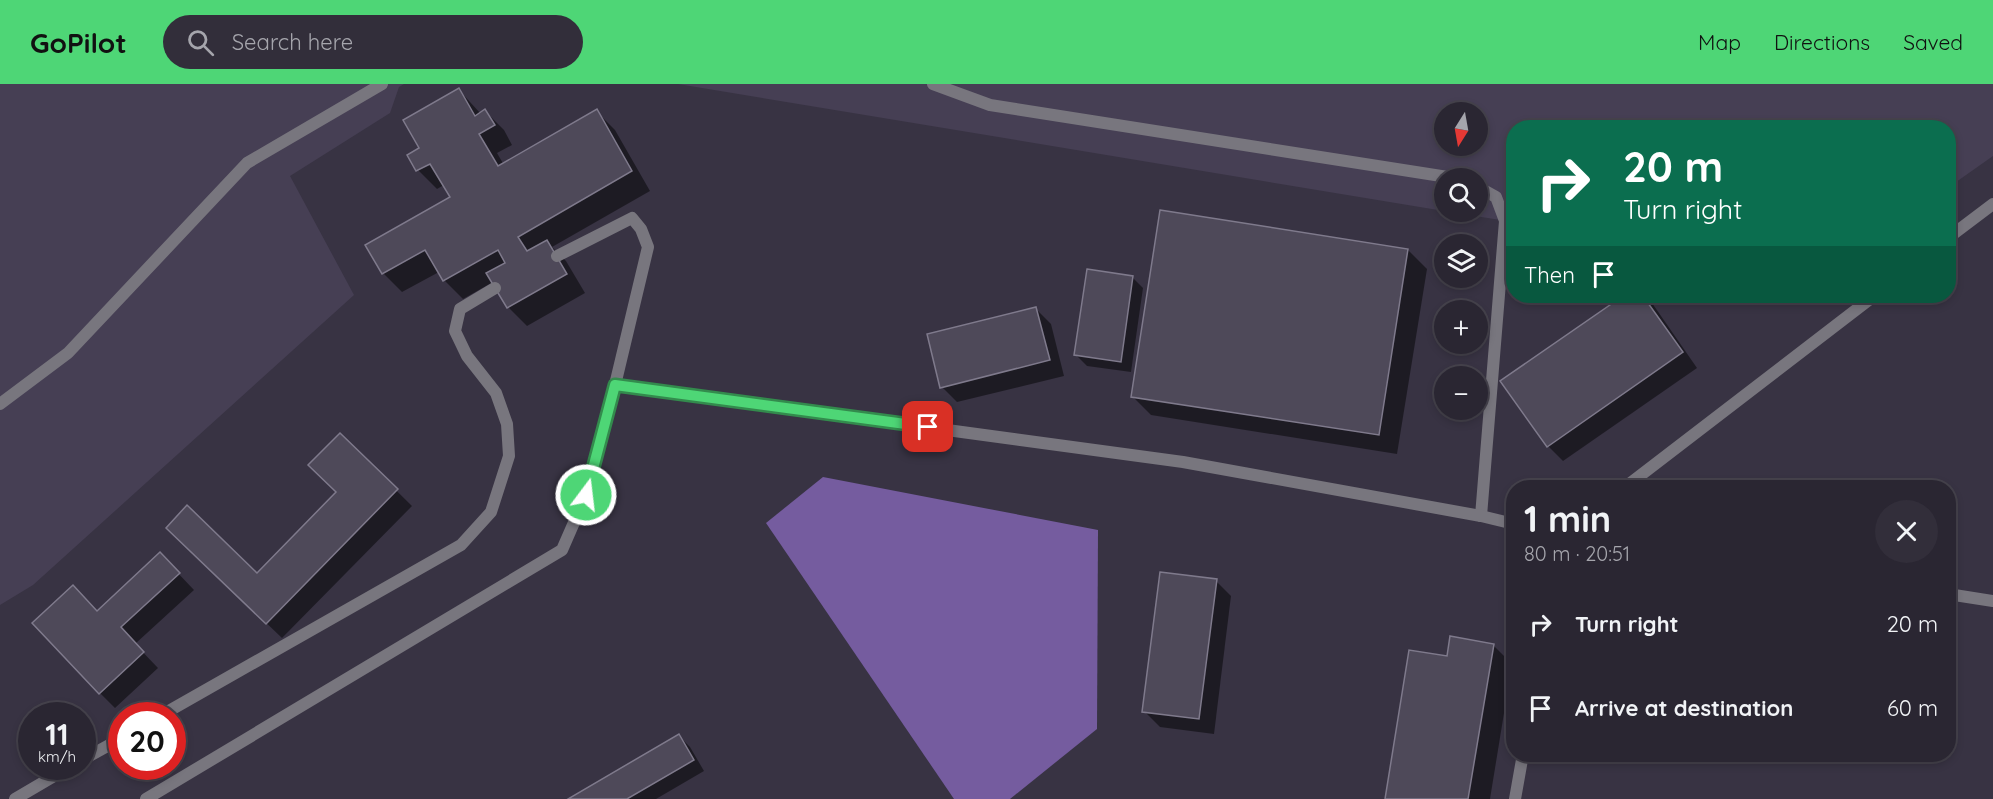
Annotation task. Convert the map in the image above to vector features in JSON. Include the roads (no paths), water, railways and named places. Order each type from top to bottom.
[{"type":"lane","points":[[0,404],[68,353],[247,163],[382,84]]},
{"type":"lane","points":[[933,84],[990,105],[1434,175]]},
{"type":"lane","points":[[1481,516],[1505,221],[1496,197],[1488,193]]},
{"type":"lane","points":[[1956,232],[1993,204]]},
{"type":"lane","points":[[146,799],[562,550],[586,495],[648,247],[641,229],[632,218],[557,256]]},
{"type":"lane","points":[[185,702],[461,545],[490,512],[508,456],[507,424],[496,393],[467,356],[455,331],[460,309],[495,288]]},
{"type":"lane","points":[[1634,480],[1865,303]]},
{"type":"lane","points":[[615,385],[1183,462],[1506,522]]},
{"type":"lane","points":[[1956,595],[1993,601]]},
{"type":"lane","points":[[1515,799],[1522,762]]},
{"type":"lane","points":[[15,799],[47,780]]}]
